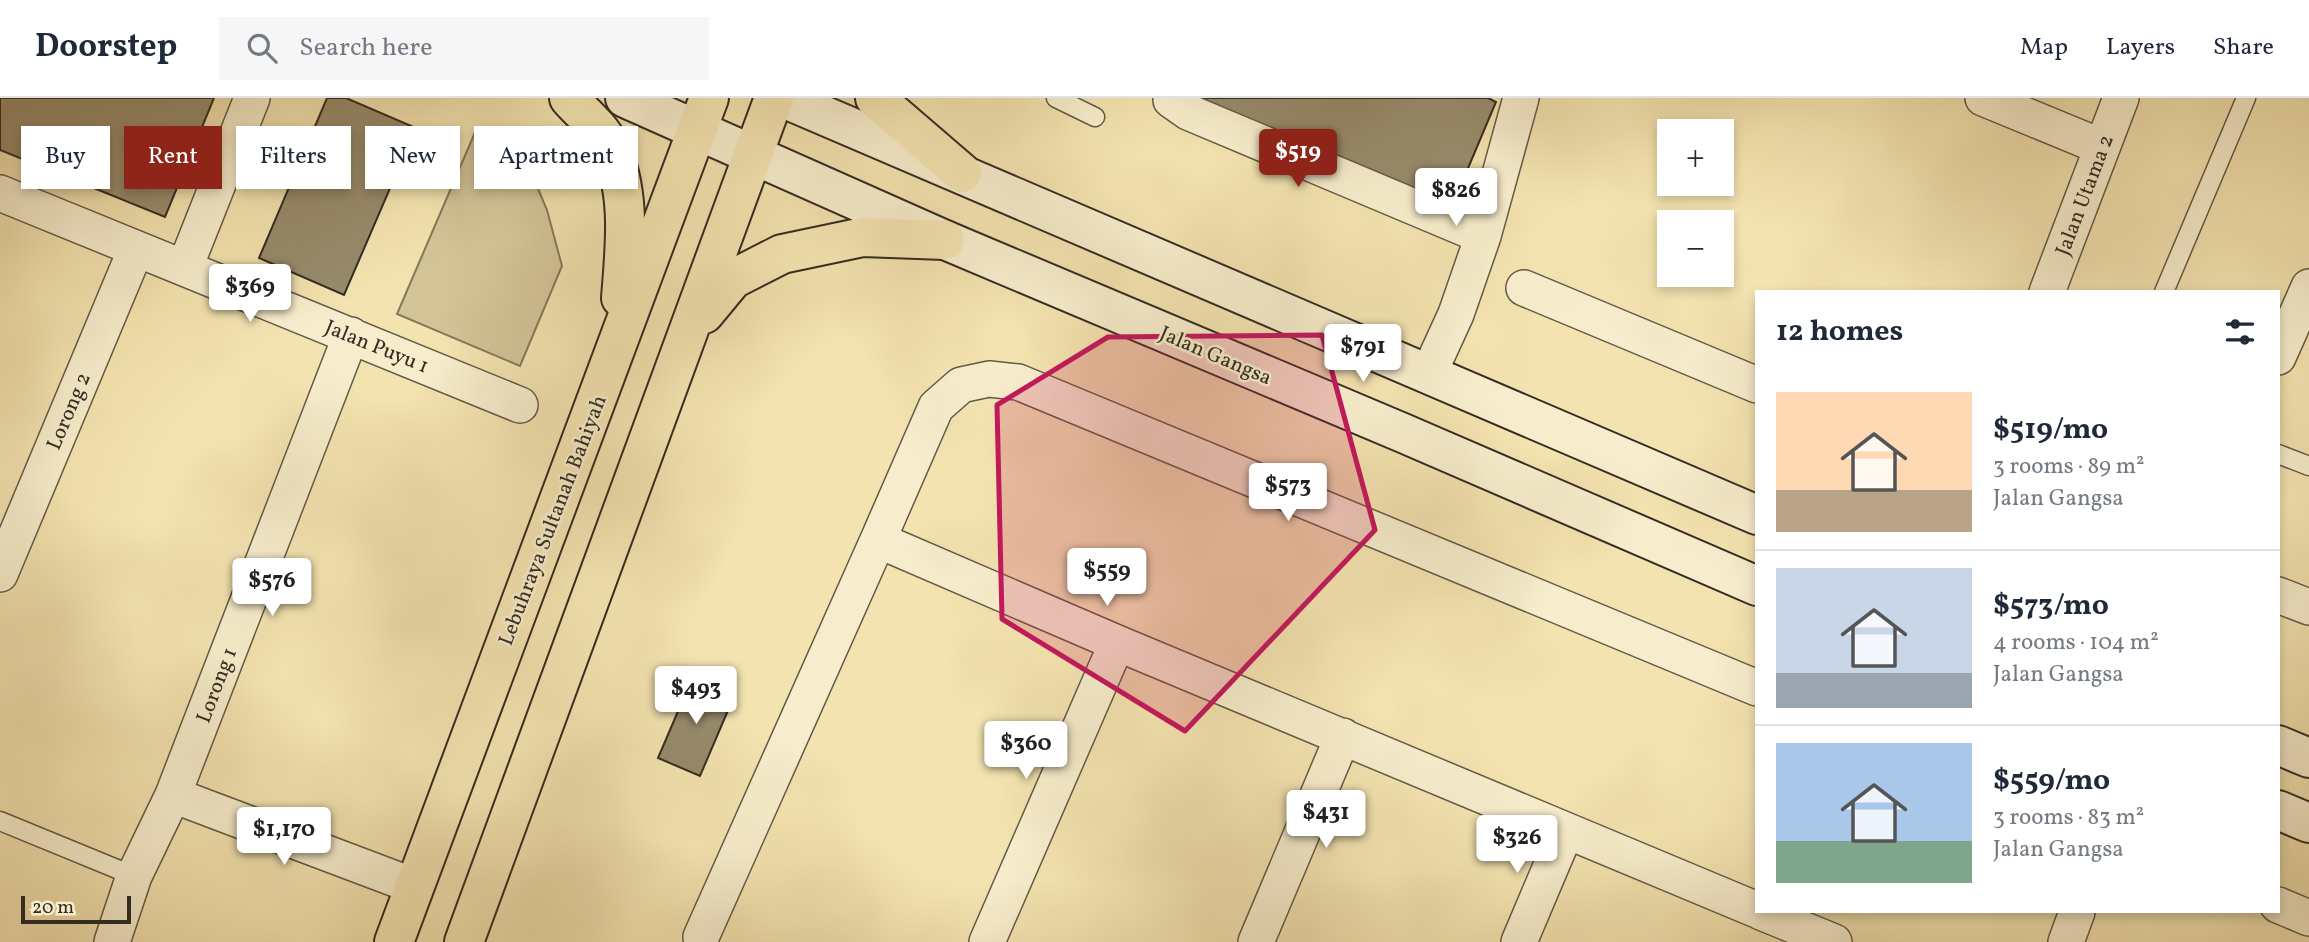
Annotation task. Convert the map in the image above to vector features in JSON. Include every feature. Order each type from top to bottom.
[{"type":"main road","points":[[569,98],[608,141],[620,179],[627,230],[616,349]]},
{"type":"main road","name":"Jalan Gangsa","points":[[625,98],[703,114],[754,154],[945,240],[1755,585]]},
{"type":"main road","points":[[464,942],[774,98]]},
{"type":"main road","points":[[782,98],[1755,514]]},
{"type":"main road","points":[[875,98],[962,173]]},
{"type":"main road","name":"Lebuhraya Sultanah Bahiyah","points":[[394,942],[703,114]]},
{"type":"main road","points":[[688,335],[733,279],[782,254],[863,237],[945,240]]},
{"type":"main road","points":[[2280,745],[2309,758]]},
{"type":"main road","points":[[2280,811],[2309,823]]},
{"type":"street","points":[[185,267],[252,98]]},
{"type":"street","points":[[1171,98],[1188,112],[1483,236]]},
{"type":"street","points":[[1429,373],[1456,314],[1483,236],[1521,98]]},
{"type":"street","points":[[1983,98],[2102,147]]},
{"type":"street","name":"Jalan Utama 2","points":[[2048,290],[2121,98]]},
{"type":"street","name":"Jalan Puyu 1","points":[[0,193],[520,405]]},
{"type":"street","name":"Lorong 2","points":[[0,574],[136,249]]},
{"type":"street","points":[[1524,288],[1755,384]]},
{"type":"street","points":[[2280,353],[2305,309]]},
{"type":"street","name":"Lorong 1","points":[[112,942],[134,876],[173,795],[352,335]]},
{"type":"street","points":[[701,937],[936,407],[961,385],[989,379],[1018,382],[1755,687]]},
{"type":"street","points":[[878,540],[1755,909]]},
{"type":"street","points":[[2280,596],[2309,607]]},
{"type":"street","points":[[987,942],[1118,643]]},
{"type":"street","points":[[1256,942],[1343,736]]},
{"type":"street","points":[[173,795],[414,886]]},
{"type":"street","points":[[1519,942],[1566,831]]},
{"type":"street","points":[[2280,906],[2309,918]]},
{"type":"street","points":[[1762,913],[1790,934],[1833,942]]},
{"type":"street","points":[[2066,942],[2077,913]]},
{"type":"lane","points":[[1056,98],[1095,117]]},
{"type":"lane","points":[[2165,290],[2246,98]]},
{"type":"lane","points":[[2280,455],[2309,466]]},
{"type":"lane","points":[[0,821],[134,876]]},
{"type":"highlighted area","points":[[1322,335],[1375,530],[1185,731],[1002,619],[997,405],[1108,337]]},
{"type":"shaded area","points":[[474,135],[474,189],[538,189],[547,210],[562,266],[520,366],[397,314],[451,189],[460,189],[460,167]]},
{"type":"building","points":[[0,98],[214,98],[202,126],[124,126],[124,189],[177,189],[165,217],[96,189],[110,189],[110,126],[21,126],[21,159],[0,150]]},
{"type":"building","points":[[327,98],[346,98],[411,126],[365,126],[365,189],[390,189],[344,295],[259,258],[288,189],[351,189],[351,126],[315,126]]},
{"type":"building","points":[[1186,98],[1488,98],[1496,102],[1450,211]]},
{"type":"building","points":[[693,676],[735,694],[700,776],[658,758]]}]
